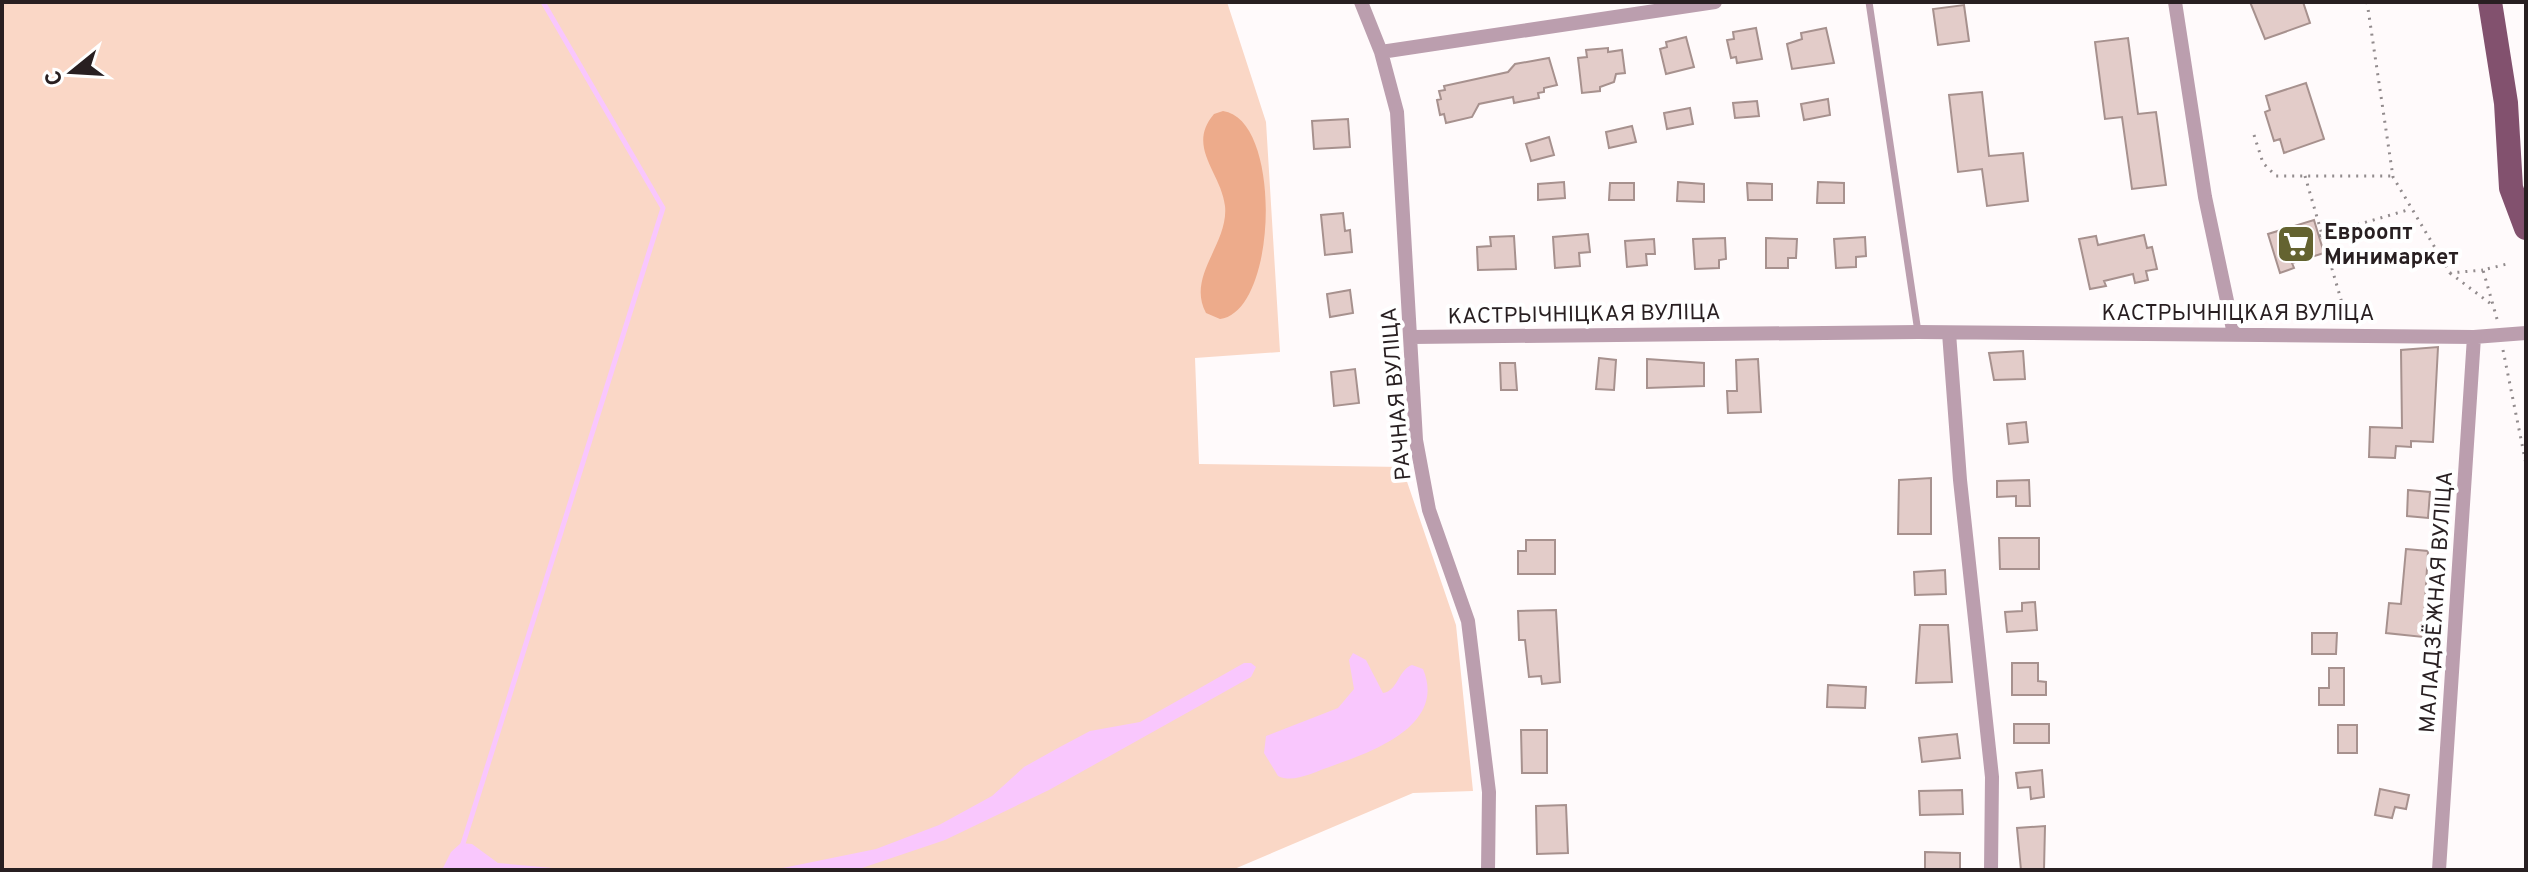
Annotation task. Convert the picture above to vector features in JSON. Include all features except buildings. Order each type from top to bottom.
[{"type":"main road","points":[[2490,2],[2506,103],[2511,188],[2526,228]]},
{"type":"street","name":"РАЧНАЯ ВУЛІЦА","points":[[1361,2],[1381,52],[1397,112],[1416,440],[1429,510],[1468,621],[1489,792],[1488,870]]},
{"type":"street","points":[[1381,52],[1715,2]]},
{"type":"street","points":[[2175,2],[2205,197],[2234,334]]},
{"type":"street","name":"КАСТРЫЧНІЦКАЯ ВУЛІЦА","points":[[1412,337],[1918,332],[2474,337],[2526,333]]},
{"type":"street","points":[[1949,333],[1960,480],[1992,777],[1991,870]]},
{"type":"street","name":"МАЛАДЗЁЖНАЯ ВУЛІЦА","points":[[2439,870],[2474,337]]},
{"type":"lane","points":[[1869,2],[1918,332]]},
{"type":"path","points":[[2367,2],[2392,176],[2450,273],[2494,306]]},
{"type":"path","points":[[2254,135],[2263,163],[2276,176],[2392,176]]},
{"type":"path","points":[[2305,176],[2344,310]]},
{"type":"path","points":[[2320,235],[2411,209]]},
{"type":"path","points":[[2450,273],[2511,263]]},
{"type":"path","points":[[2483,270],[2494,306],[2526,464]]},
{"type":"shaded area","points":[[2,2],[1227,2],[1266,122],[1280,352],[1195,358],[1199,464],[1402,467],[1456,625],[1473,791],[1413,793],[1232,870],[2,870]]},
{"type":"shaded area","points":[[1223,111],[1242,122],[1256,146],[1264,178],[1266,215],[1262,252],[1253,285],[1239,308],[1220,319],[1206,313],[1201,299],[1204,273],[1225,220],[1222,194],[1204,149],[1203,138],[1214,114]]},
{"type":"shaded area","points":[[1353,653],[1366,660],[1383,693],[1392,688],[1412,665],[1423,669],[1428,689],[1424,706],[1415,721],[1401,734],[1366,753],[1305,776],[1291,779],[1278,776],[1264,753],[1266,736],[1338,708],[1354,689],[1349,660]]},
{"type":"shaded area","points":[[1244,663],[1256,667],[1251,677],[1049,790],[945,840],[856,870],[773,870],[876,849],[939,825],[992,796],[1024,767],[1090,731],[1140,722]]},
{"type":"shaded area","points":[[461,843],[472,844],[498,863],[575,870],[442,870],[451,852]]},
{"type":"waterway","points":[[461,850],[663,208],[543,2]]},
{"type":"place","name":"Евроопт Минимаркет","points":[[2296,244]]}]
